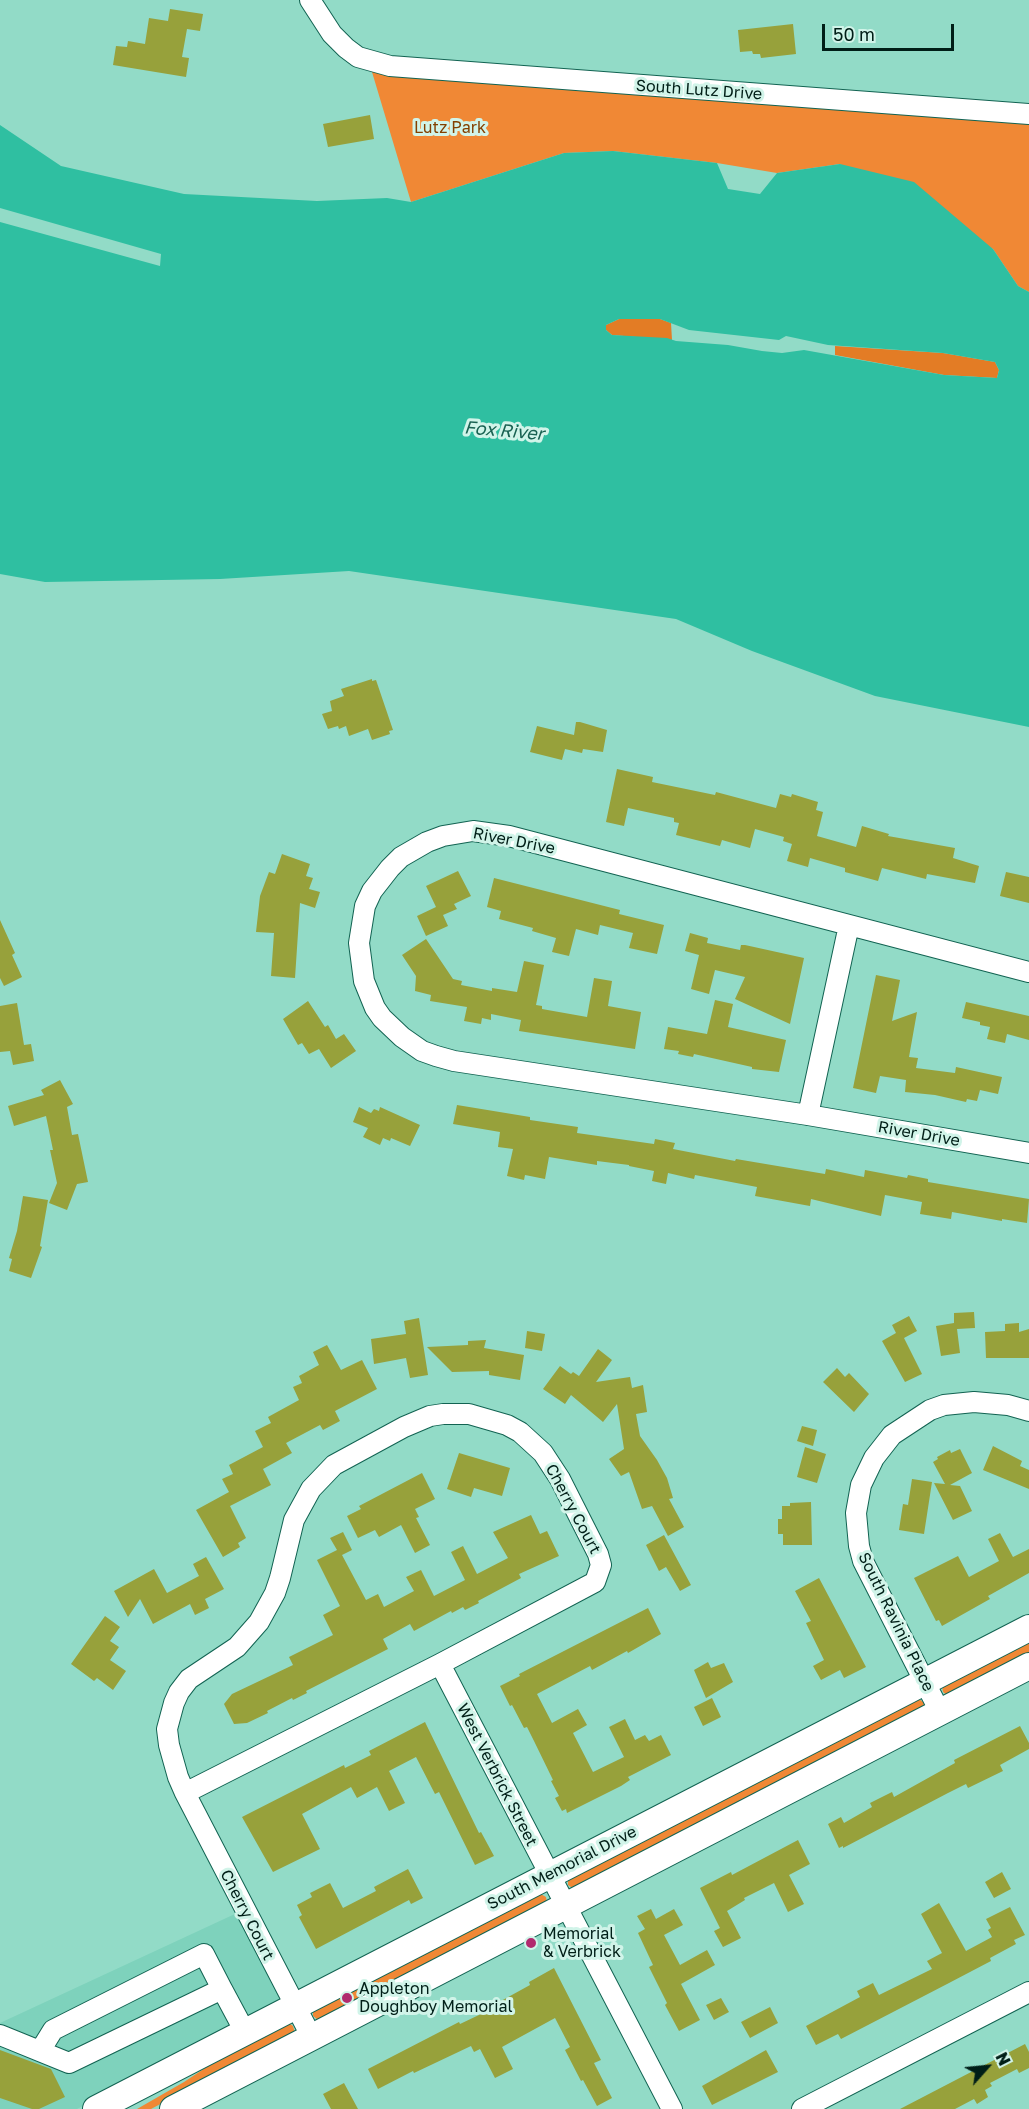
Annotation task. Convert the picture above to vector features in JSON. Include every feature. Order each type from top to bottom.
[{"type":"main road","name":"South Memorial Drive","points":[[96,2109],[1029,1628]]},
{"type":"main road","points":[[173,2109],[310,2036],[1029,1666]]},
{"type":"street","name":"South Lutz Drive","points":[[310,0],[332,34],[358,57],[369,62],[390,66],[1029,114]]},
{"type":"street","name":"River Drive","points":[[1029,972],[509,836],[472,831],[443,836],[413,849],[390,868],[372,891],[361,921],[359,956],[369,995],[382,1018],[402,1037],[422,1051],[453,1061],[808,1115],[1029,1153]]},
{"type":"street","points":[[808,1115],[849,925]]},
{"type":"street","name":"South Ravinia Place","points":[[940,1712],[863,1561],[856,1513],[861,1485],[874,1458],[892,1435],[930,1410],[974,1402],[1008,1405],[1029,1411]]},
{"type":"street","name":"Cherry Court","points":[[185,1793],[440,1664],[595,1582],[601,1565],[598,1554],[560,1479],[543,1453],[507,1425],[469,1414],[443,1414],[430,1416],[404,1427],[334,1465],[311,1490],[294,1520],[275,1593],[259,1622],[237,1647],[189,1679],[174,1703],[167,1729],[178,1777],[185,1793],[310,2036]]},
{"type":"street","name":"West Verbrick Street","points":[[440,1664],[672,2109]]},
{"type":"street","points":[[40,2051],[53,2030],[204,1954],[245,2032]]},
{"type":"street","points":[[0,2036],[69,2063],[222,1989]]},
{"type":"street","points":[[802,2109],[1029,1992]]},
{"type":"shaded area","points":[[619,319],[660,319],[671,323],[672,340],[612,335],[606,330],[606,325]]},
{"type":"shaded area","points":[[835,346],[943,353],[995,362],[999,370],[997,378],[944,375],[835,355]]},
{"type":"shaded area","points":[[237,1913],[275,1987],[279,1999],[275,2005],[77,2109],[0,2109],[0,2023]]},
{"type":"green space","name":"Lutz Park","points":[[369,62],[1029,114],[1029,292],[1018,286],[993,249],[840,164],[777,173],[717,163],[613,151],[564,153],[411,202]]},
{"type":"green space","points":[[1029,1638],[1029,1653],[948,1696],[943,1692],[942,1686]]},
{"type":"green space","points":[[919,1699],[925,1707],[574,1889],[568,1885],[568,1879]]},
{"type":"green space","points":[[537,1892],[546,1897],[547,1903],[318,2020],[313,2016],[313,2010]]},
{"type":"green space","points":[[289,2023],[293,2026],[295,2033],[151,2109],[137,2109],[184,2082],[240,2045]]},
{"type":"water","name":"Fox River","points":[[0,125],[61,166],[184,194],[317,201],[387,198],[411,202],[564,153],[613,151],[717,163],[728,189],[760,194],[777,173],[840,164],[914,182],[993,249],[1018,286],[1029,292],[1029,727],[875,696],[752,651],[676,619],[349,571],[220,579],[45,582],[0,574],[0,222],[160,266],[161,254],[0,208]],"holes":[[[619,319],[660,319],[689,330],[779,340],[786,336],[828,345],[943,353],[995,362],[999,370],[997,378],[944,375],[804,350],[782,353],[762,351],[667,338],[612,335],[606,330],[606,325]]]},
{"type":"building","points":[[170,9],[203,14],[200,31],[187,29],[182,57],[189,58],[186,77],[113,65],[116,46],[127,47],[128,41],[145,44],[149,18],[168,21]]},
{"type":"building","points":[[793,24],[796,54],[761,58],[760,54],[753,54],[752,51],[740,52],[738,30]]},
{"type":"building","points":[[370,115],[374,139],[328,147],[323,124]]},
{"type":"building","points":[[372,679],[372,681],[376,680],[393,730],[389,731],[390,734],[372,740],[368,729],[349,736],[346,726],[339,729],[338,726],[328,729],[322,714],[332,711],[330,701],[344,696],[341,689]]},
{"type":"building","points":[[576,722],[607,730],[603,752],[583,749],[582,753],[565,749],[562,760],[530,752],[537,726],[574,735]]},
{"type":"building","points":[[617,769],[653,777],[652,782],[715,795],[716,792],[776,808],[780,794],[791,797],[792,794],[818,802],[816,810],[823,812],[817,836],[856,847],[862,826],[889,834],[888,836],[955,848],[953,858],[979,866],[975,883],[927,874],[926,879],[882,868],[878,881],[845,872],[845,868],[810,858],[808,867],[787,861],[792,844],[783,841],[784,837],[755,829],[750,848],[722,840],[720,846],[676,835],[679,823],[674,822],[674,818],[628,808],[624,826],[606,822]]},
{"type":"building","points":[[282,854],[310,864],[306,876],[313,878],[309,889],[320,892],[315,908],[300,903],[295,978],[271,976],[274,933],[256,932],[260,896],[269,872],[275,874]]},
{"type":"building","points":[[458,871],[471,896],[454,904],[457,909],[443,915],[448,926],[426,936],[417,916],[436,907],[426,886]]},
{"type":"building","points":[[1006,872],[1029,877],[1029,903],[1000,896]]},
{"type":"building","points":[[494,878],[620,910],[619,914],[664,925],[657,954],[629,948],[633,933],[600,925],[598,935],[576,929],[569,956],[552,952],[556,938],[532,931],[533,928],[499,919],[501,911],[487,907]]},
{"type":"building","points":[[0,920],[15,953],[12,955],[22,977],[4,986],[0,978]]},
{"type":"building","points":[[690,933],[708,938],[707,943],[740,950],[741,945],[745,945],[804,958],[790,1024],[735,999],[745,977],[715,970],[709,994],[691,989],[699,955],[685,951]]},
{"type":"building","points":[[426,939],[453,979],[462,981],[461,985],[492,991],[492,988],[517,992],[524,961],[544,965],[536,1005],[542,1006],[542,1009],[587,1017],[594,978],[612,981],[608,1006],[641,1012],[635,1049],[519,1031],[521,1020],[491,1014],[491,1020],[482,1018],[481,1024],[464,1021],[467,1007],[430,1001],[431,995],[415,991],[416,976],[402,955]]},
{"type":"building","points":[[876,975],[900,980],[892,1021],[917,1012],[909,1057],[918,1058],[916,1068],[955,1073],[956,1067],[1002,1077],[998,1094],[980,1090],[977,1101],[967,1099],[966,1102],[935,1095],[905,1092],[906,1080],[880,1076],[876,1093],[853,1088]]},
{"type":"building","points":[[715,1000],[733,1004],[728,1027],[786,1040],[779,1072],[752,1069],[752,1067],[694,1054],[693,1057],[678,1054],[679,1051],[664,1049],[668,1027],[707,1034]]},
{"type":"building","points":[[308,1001],[325,1027],[328,1025],[336,1039],[344,1034],[356,1051],[331,1068],[319,1049],[309,1054],[302,1043],[298,1045],[283,1019]]},
{"type":"building","points":[[966,1002],[1029,1016],[1029,1040],[1007,1034],[1005,1043],[987,1039],[990,1027],[962,1018]]},
{"type":"building","points":[[17,1003],[24,1045],[31,1044],[34,1061],[13,1065],[10,1051],[0,1052],[0,1006]]},
{"type":"building","points":[[60,1080],[73,1104],[67,1107],[72,1135],[78,1134],[88,1182],[77,1184],[67,1210],[49,1203],[57,1183],[46,1116],[14,1126],[8,1106],[44,1095],[41,1090]]},
{"type":"building","points":[[457,1105],[578,1127],[577,1133],[654,1144],[655,1139],[675,1143],[673,1149],[735,1161],[736,1159],[825,1174],[826,1169],[864,1177],[865,1170],[907,1178],[908,1175],[928,1179],[928,1182],[1029,1199],[1027,1223],[952,1212],[951,1219],[920,1214],[922,1202],[885,1195],[881,1216],[811,1199],[810,1206],[755,1196],[757,1187],[695,1175],[694,1179],[668,1173],[666,1184],[652,1181],[654,1171],[597,1161],[597,1165],[549,1157],[545,1179],[525,1175],[524,1180],[507,1176],[513,1149],[498,1147],[500,1132],[453,1124]]},
{"type":"building","points":[[359,1107],[371,1113],[374,1109],[379,1111],[380,1107],[420,1125],[410,1146],[391,1138],[390,1141],[383,1138],[380,1145],[363,1137],[368,1128],[353,1122]]},
{"type":"building","points":[[23,1196],[48,1200],[40,1246],[42,1247],[31,1278],[9,1271],[12,1259],[9,1258],[17,1231]]},
{"type":"building","points":[[974,1312],[975,1328],[957,1329],[960,1353],[941,1356],[936,1326],[954,1323],[954,1313]]},
{"type":"building","points":[[909,1316],[917,1331],[904,1338],[922,1374],[905,1382],[882,1341],[896,1333],[892,1325]]},
{"type":"building","points":[[419,1318],[428,1375],[410,1378],[406,1358],[374,1364],[371,1339],[406,1334],[404,1321]]},
{"type":"building","points":[[1019,1323],[1019,1332],[1029,1329],[1029,1358],[986,1358],[985,1332],[1005,1331],[1005,1324]]},
{"type":"building","points":[[527,1331],[545,1334],[542,1351],[525,1348]]},
{"type":"building","points":[[486,1340],[484,1348],[524,1355],[520,1380],[489,1375],[489,1371],[452,1372],[427,1347],[468,1345],[468,1341]]},
{"type":"building","points":[[327,1345],[341,1370],[362,1360],[377,1389],[335,1411],[340,1421],[323,1430],[320,1425],[286,1443],[292,1453],[263,1469],[271,1485],[230,1506],[246,1538],[238,1543],[240,1547],[223,1557],[196,1510],[229,1492],[222,1479],[233,1474],[229,1465],[263,1447],[255,1431],[271,1423],[268,1417],[299,1400],[293,1387],[302,1383],[299,1376],[319,1365],[313,1352]]},
{"type":"building","points":[[598,1349],[612,1360],[596,1382],[630,1377],[632,1388],[643,1385],[647,1412],[636,1414],[640,1436],[667,1478],[673,1498],[669,1499],[684,1527],[668,1536],[652,1506],[642,1509],[629,1472],[621,1476],[609,1459],[624,1449],[617,1404],[603,1422],[571,1395],[565,1404],[543,1389],[560,1366],[571,1374],[573,1372],[579,1376]]},
{"type":"building","points":[[837,1368],[845,1377],[849,1373],[869,1394],[854,1412],[823,1382]]},
{"type":"building","points":[[802,1426],[817,1430],[813,1446],[797,1441]]},
{"type":"building","points":[[993,1446],[1022,1461],[1020,1466],[1029,1470],[1029,1489],[983,1470]]},
{"type":"building","points":[[805,1447],[826,1454],[817,1483],[797,1477]]},
{"type":"building","points":[[960,1449],[972,1473],[950,1485],[960,1486],[972,1511],[953,1520],[934,1483],[945,1484],[933,1462],[950,1450],[951,1453]]},
{"type":"building","points":[[459,1453],[510,1468],[502,1496],[474,1488],[471,1497],[447,1489]]},
{"type":"building","points":[[422,1473],[435,1499],[415,1509],[419,1517],[416,1518],[430,1545],[415,1553],[401,1525],[379,1537],[375,1530],[358,1538],[347,1516],[361,1509],[359,1506]]},
{"type":"building","points":[[912,1479],[932,1482],[924,1534],[899,1530],[903,1504],[908,1505]]},
{"type":"building","points":[[811,1502],[812,1545],[783,1545],[783,1534],[778,1534],[778,1519],[782,1519],[782,1506],[790,1506],[790,1503]]},
{"type":"building","points":[[531,1515],[540,1534],[547,1531],[559,1556],[519,1574],[521,1578],[465,1610],[463,1607],[452,1613],[451,1611],[414,1631],[410,1624],[383,1639],[388,1649],[306,1691],[307,1693],[267,1711],[268,1713],[247,1723],[234,1724],[224,1704],[232,1694],[293,1665],[289,1657],[333,1635],[323,1615],[340,1606],[317,1560],[337,1550],[330,1538],[343,1532],[352,1550],[342,1555],[366,1600],[378,1594],[384,1607],[414,1591],[406,1577],[421,1570],[434,1596],[465,1580],[451,1552],[463,1546],[477,1574],[508,1558],[493,1532]]},
{"type":"building","points":[[1000,1533],[1013,1557],[1029,1549],[1029,1573],[988,1596],[990,1599],[942,1626],[939,1620],[936,1621],[914,1578],[958,1556],[969,1577],[999,1561],[988,1539]]},
{"type":"building","points":[[664,1535],[691,1585],[680,1591],[666,1567],[659,1571],[646,1545]]},
{"type":"building","points":[[206,1557],[224,1589],[205,1599],[209,1608],[195,1615],[190,1604],[153,1624],[140,1599],[128,1617],[114,1591],[154,1569],[167,1593],[199,1576],[193,1564]]},
{"type":"building","points":[[819,1578],[866,1667],[844,1678],[840,1670],[821,1680],[813,1666],[824,1660],[806,1623],[811,1621],[795,1591]]},
{"type":"building","points":[[648,1608],[661,1634],[628,1653],[627,1651],[592,1670],[590,1666],[537,1694],[552,1723],[578,1709],[587,1725],[573,1733],[593,1772],[624,1757],[609,1727],[625,1719],[635,1740],[645,1735],[649,1741],[661,1735],[671,1755],[628,1777],[630,1780],[621,1786],[567,1813],[566,1809],[562,1811],[555,1798],[559,1796],[551,1781],[553,1780],[534,1741],[512,1705],[510,1706],[500,1686]]},
{"type":"building","points":[[105,1616],[120,1627],[110,1641],[119,1647],[110,1660],[126,1671],[113,1690],[97,1678],[94,1681],[71,1664]]},
{"type":"building","points":[[708,1662],[711,1668],[724,1663],[733,1682],[706,1698],[694,1670]]},
{"type":"building","points":[[712,1698],[721,1717],[703,1726],[694,1707]]},
{"type":"building","points":[[425,1722],[479,1833],[481,1832],[494,1856],[475,1865],[439,1792],[435,1794],[416,1757],[389,1771],[405,1803],[389,1811],[377,1787],[357,1798],[351,1787],[302,1814],[320,1849],[273,1872],[242,1817],[344,1765],[345,1768],[371,1755],[369,1751]]},
{"type":"building","points":[[1020,1726],[1029,1743],[1029,1749],[1000,1765],[1003,1771],[968,1788],[966,1784],[843,1848],[843,1846],[839,1848],[828,1824],[841,1817],[844,1823],[872,1807],[870,1803],[892,1792],[894,1797],[955,1763],[954,1760]]},
{"type":"building","points":[[798,1840],[810,1864],[789,1875],[804,1904],[788,1912],[774,1883],[744,1898],[745,1900],[727,1911],[741,1938],[723,1947],[714,1931],[720,1928],[700,1888],[731,1872],[732,1875]]},
{"type":"building","points":[[408,1869],[423,1898],[411,1904],[409,1900],[316,1949],[299,1917],[302,1915],[297,1905],[312,1897],[310,1893],[330,1883],[343,1908],[376,1891],[374,1887]]},
{"type":"building","points":[[1002,1872],[1011,1889],[994,1898],[985,1882]]},
{"type":"building","points":[[939,1903],[966,1951],[992,1937],[988,1930],[991,1928],[986,1919],[1010,1907],[1025,1935],[1014,1940],[1016,1944],[990,1958],[991,1961],[841,2039],[838,2034],[816,2045],[806,2026],[860,1997],[857,1991],[873,1983],[879,1995],[932,1969],[927,1961],[942,1953],[921,1914]]},
{"type":"building","points":[[651,1909],[656,1919],[674,1909],[683,1925],[664,1935],[680,1965],[707,1950],[715,1965],[681,1984],[700,2020],[679,2031],[649,1967],[653,1965],[638,1933],[645,1929],[637,1916]]},
{"type":"building","points":[[554,1968],[601,2060],[594,2063],[612,2098],[597,2106],[565,2050],[570,2047],[555,2018],[502,2047],[513,2069],[495,2078],[480,2049],[474,2052],[471,2046],[378,2089],[368,2069],[459,2022],[460,2024],[502,2004],[501,2001]]},
{"type":"building","points":[[721,1998],[729,2012],[714,2020],[706,2005]]},
{"type":"building","points":[[770,2007],[778,2023],[750,2038],[741,2022]]},
{"type":"building","points":[[1025,2044],[1029,2052],[1029,2068],[1019,2073],[1017,2069],[990,2083],[992,2086],[985,2090],[988,2097],[977,2104],[974,2099],[955,2109],[900,2109]]},
{"type":"building","points":[[0,2050],[51,2069],[65,2097],[39,2109],[32,2109],[0,2098]]},
{"type":"building","points":[[766,2050],[778,2072],[712,2105],[702,2086]]},
{"type":"building","points":[[344,2083],[358,2109],[331,2109],[323,2094]]},
{"type":"place","name":"Memorial & Verbrick","points":[[531,1943]]},
{"type":"place","name":"Appleton Doughboy Memorial","points":[[347,1998]]}]
